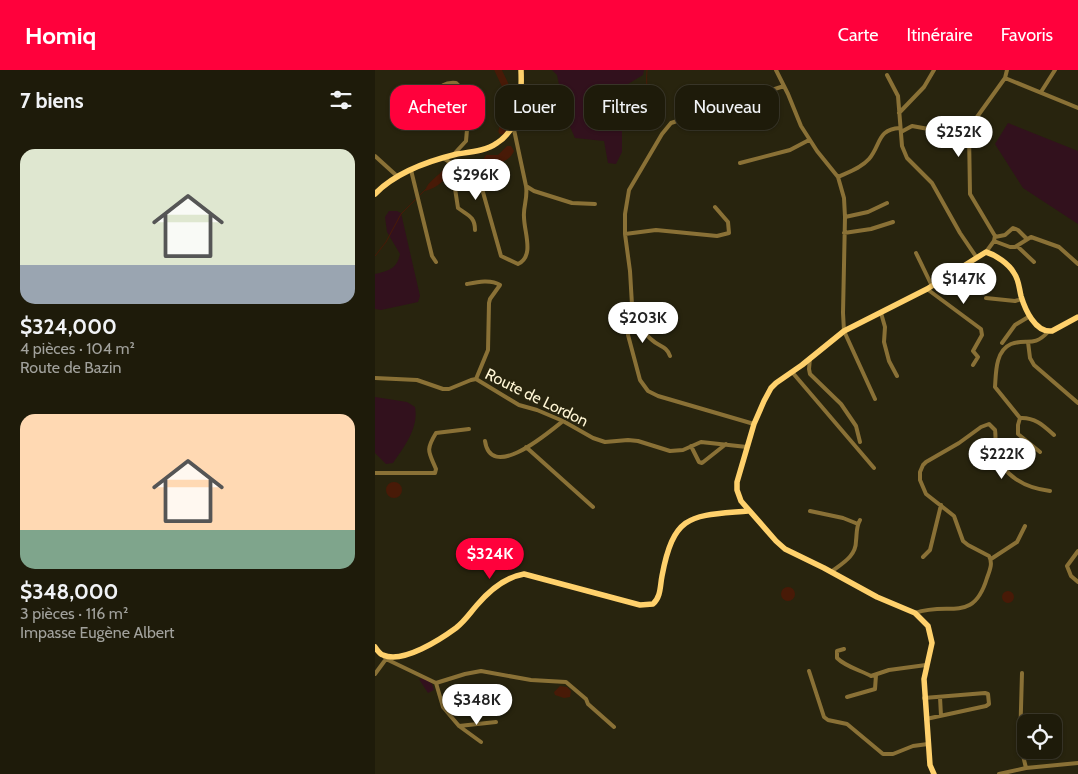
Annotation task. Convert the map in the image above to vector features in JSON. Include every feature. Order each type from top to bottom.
[{"type":"street","points":[[521,70],[521,85]]},
{"type":"street","points":[[777,70],[801,126],[809,140],[838,177],[844,198],[845,217],[844,331],[875,399]]},
{"type":"street","points":[[899,113],[924,86],[934,70]]},
{"type":"street","points":[[1007,70],[1005,78],[977,117],[969,133],[970,194],[990,226],[995,239],[1010,247],[1017,246],[1031,237],[1053,243],[1065,251],[1078,264]]},
{"type":"street","points":[[1041,92],[1055,70]]},
{"type":"street","points":[[887,75],[898,96],[902,146],[907,158],[932,183],[977,258]]},
{"type":"street","points":[[1005,78],[1078,108]]},
{"type":"street","points":[[446,85],[456,83],[458,85]]},
{"type":"street","points":[[754,424],[658,396],[648,391],[640,380],[628,335],[632,305],[625,234],[625,214],[629,190],[662,134],[671,123],[771,92],[784,86]]},
{"type":"street","points":[[838,177],[858,168],[870,158],[882,135],[892,128],[900,130],[912,126],[934,130]]},
{"type":"street","points":[[453,155],[466,141],[467,130]]},
{"type":"street","points":[[375,194],[383,185],[411,170],[453,155],[487,148],[497,143],[509,130]]},
{"type":"street","points":[[443,158],[461,169],[476,174],[479,178],[501,256],[518,264],[524,258],[528,244],[523,218],[527,196],[514,130]]},
{"type":"street","points":[[740,163],[790,150],[809,140]]},
{"type":"street","points":[[375,156],[397,176]]},
{"type":"street","points":[[461,169],[454,182],[458,208],[472,217],[475,230]]},
{"type":"street","points":[[411,170],[432,256],[436,262]]},
{"type":"street","points":[[526,186],[534,191],[572,203],[595,204]]},
{"type":"street","points":[[845,217],[867,212],[887,203]]},
{"type":"street","points":[[625,234],[656,230],[717,236],[729,233],[728,222],[715,207]]},
{"type":"street","points":[[844,233],[871,229],[893,222]]},
{"type":"street","points":[[932,772],[924,698],[924,678],[933,643],[931,633],[922,619],[915,613],[877,598],[831,572],[785,550],[741,501],[738,495],[737,482],[754,424],[771,388],[844,331],[929,288],[986,252],[995,239],[1005,235],[1013,228],[1018,230],[1027,239]]},
{"type":"street","points":[[1017,246],[1034,262]]},
{"type":"street","points":[[986,252],[996,257],[1014,272],[1022,299],[1030,316],[1040,329],[1048,332]]},
{"type":"street","points":[[916,253],[929,288],[981,329],[981,335],[973,352],[978,357],[973,364]]},
{"type":"street","points":[[467,284],[480,281],[500,285],[490,299],[488,350],[476,380]]},
{"type":"street","points":[[986,298],[1012,301],[1022,299]]},
{"type":"street","points":[[881,313],[885,328],[884,342],[889,361],[897,376]]},
{"type":"street","points":[[1002,343],[1015,326],[1030,316]]},
{"type":"street","points":[[1054,435],[1039,422],[1029,418],[1021,418],[995,388],[996,369],[999,359],[1011,344],[1038,341],[1048,332],[1078,317]]},
{"type":"street","points":[[630,319],[638,324],[653,341],[667,349],[670,356]]},
{"type":"street","points":[[1027,342],[1030,358],[1034,365],[1078,404]]},
{"type":"street","points":[[810,358],[810,374],[841,404],[857,426],[860,442]]},
{"type":"street","points":[[791,372],[874,468]]},
{"type":"street","name":"Route de Lordon","points":[[375,378],[417,380],[443,390],[476,380],[519,405],[563,421],[593,438],[605,442],[638,441],[670,451],[683,450],[701,442],[747,448]]},
{"type":"street","points":[[1021,418],[1018,425],[1018,434],[1040,452]]},
{"type":"street","points":[[485,441],[488,452],[496,457],[505,458],[526,448],[563,421]]},
{"type":"street","points":[[991,559],[963,540],[954,516],[922,489],[920,480],[921,468],[926,462],[959,443],[981,427],[989,424],[995,430],[996,451],[1009,474],[1029,487],[1049,491]]},
{"type":"street","points":[[375,473],[435,473],[436,470],[428,449],[436,434],[469,429]]},
{"type":"street","points":[[691,446],[699,462],[702,463],[726,444]]},
{"type":"street","points":[[526,448],[593,507]]},
{"type":"street","points":[[738,512],[741,501]]},
{"type":"street","points":[[923,557],[930,550],[941,505]]},
{"type":"street","points":[[384,657],[397,657],[408,654],[457,627],[490,593],[510,578],[518,575],[533,575],[640,605],[653,604],[659,597],[668,552],[676,532],[682,525],[698,516],[749,510]]},
{"type":"street","points":[[809,511],[859,522],[857,544],[853,554],[831,572]]},
{"type":"street","points":[[991,559],[1017,542],[1025,526]]},
{"type":"street","points":[[1078,551],[1067,566],[1071,576],[1078,582]]},
{"type":"street","points":[[915,613],[931,609],[961,608],[977,601],[982,594],[990,569],[991,559]]},
{"type":"street","points":[[375,647],[384,657],[435,684],[443,707],[459,726],[481,742]]},
{"type":"street","points":[[844,649],[837,652],[839,661],[871,676],[889,670],[926,666]]},
{"type":"street","points":[[375,674],[384,657]]},
{"type":"street","points":[[435,684],[481,671],[531,680],[566,682],[586,698],[588,704],[614,728]]},
{"type":"street","points":[[809,671],[824,716],[828,720],[847,724],[883,754],[893,754],[913,746],[928,744]]},
{"type":"street","points":[[1022,673],[1020,743],[1026,768]]},
{"type":"street","points":[[847,697],[875,689],[877,675]]},
{"type":"street","points":[[924,698],[985,693],[988,694],[989,704],[926,719]]},
{"type":"street","points":[[940,698],[941,716]]},
{"type":"street","points":[[459,726],[496,722]]},
{"type":"street","points":[[999,774],[1026,768],[1078,763]]},
{"type":"shaded area","points":[[552,70],[644,70],[643,75],[628,85],[584,85],[584,130],[622,130],[622,152],[616,164],[608,163],[604,141],[575,138],[571,130],[574,130],[574,85],[559,85],[557,75]]},
{"type":"shaded area","points":[[1008,123],[1078,151],[1078,224],[1023,188],[995,144]]},
{"type":"shaded area","points":[[507,146],[511,146],[514,151],[506,160],[487,164],[483,160],[486,155],[498,155]]},
{"type":"shaded area","points":[[450,166],[453,170],[444,180],[434,188],[425,191],[426,187],[445,167]]},
{"type":"shaded area","points":[[389,211],[401,213],[420,296],[418,302],[381,310],[375,309],[375,274],[384,272],[394,266],[400,254],[387,232],[385,217]]},
{"type":"shaded area","points":[[375,397],[407,402],[415,407],[416,415],[413,430],[393,463],[386,464],[375,453]]},
{"type":"shaded area","points":[[394,482],[402,490],[394,498],[386,490]]},
{"type":"shaded area","points":[[788,587],[793,589],[795,594],[793,599],[788,601],[783,599],[781,594],[783,589]]},
{"type":"shaded area","points":[[1006,591],[1010,591],[1014,597],[1010,603],[1006,603],[1002,599],[1002,595]]},
{"type":"shaded area","points":[[424,678],[432,684],[434,690],[428,693],[419,679]]},
{"type":"shaded area","points":[[560,686],[567,687],[571,691],[570,697],[564,698],[555,695],[554,692]]},
{"type":"waterway","points":[[498,70],[509,93],[509,104],[502,131]]},
{"type":"waterway","points":[[647,70],[647,85]]},
{"type":"waterway","points":[[459,165],[485,161]]},
{"type":"waterway","points":[[420,195],[426,189]]},
{"type":"waterway","points":[[375,256],[386,242],[401,214],[417,198]]}]
